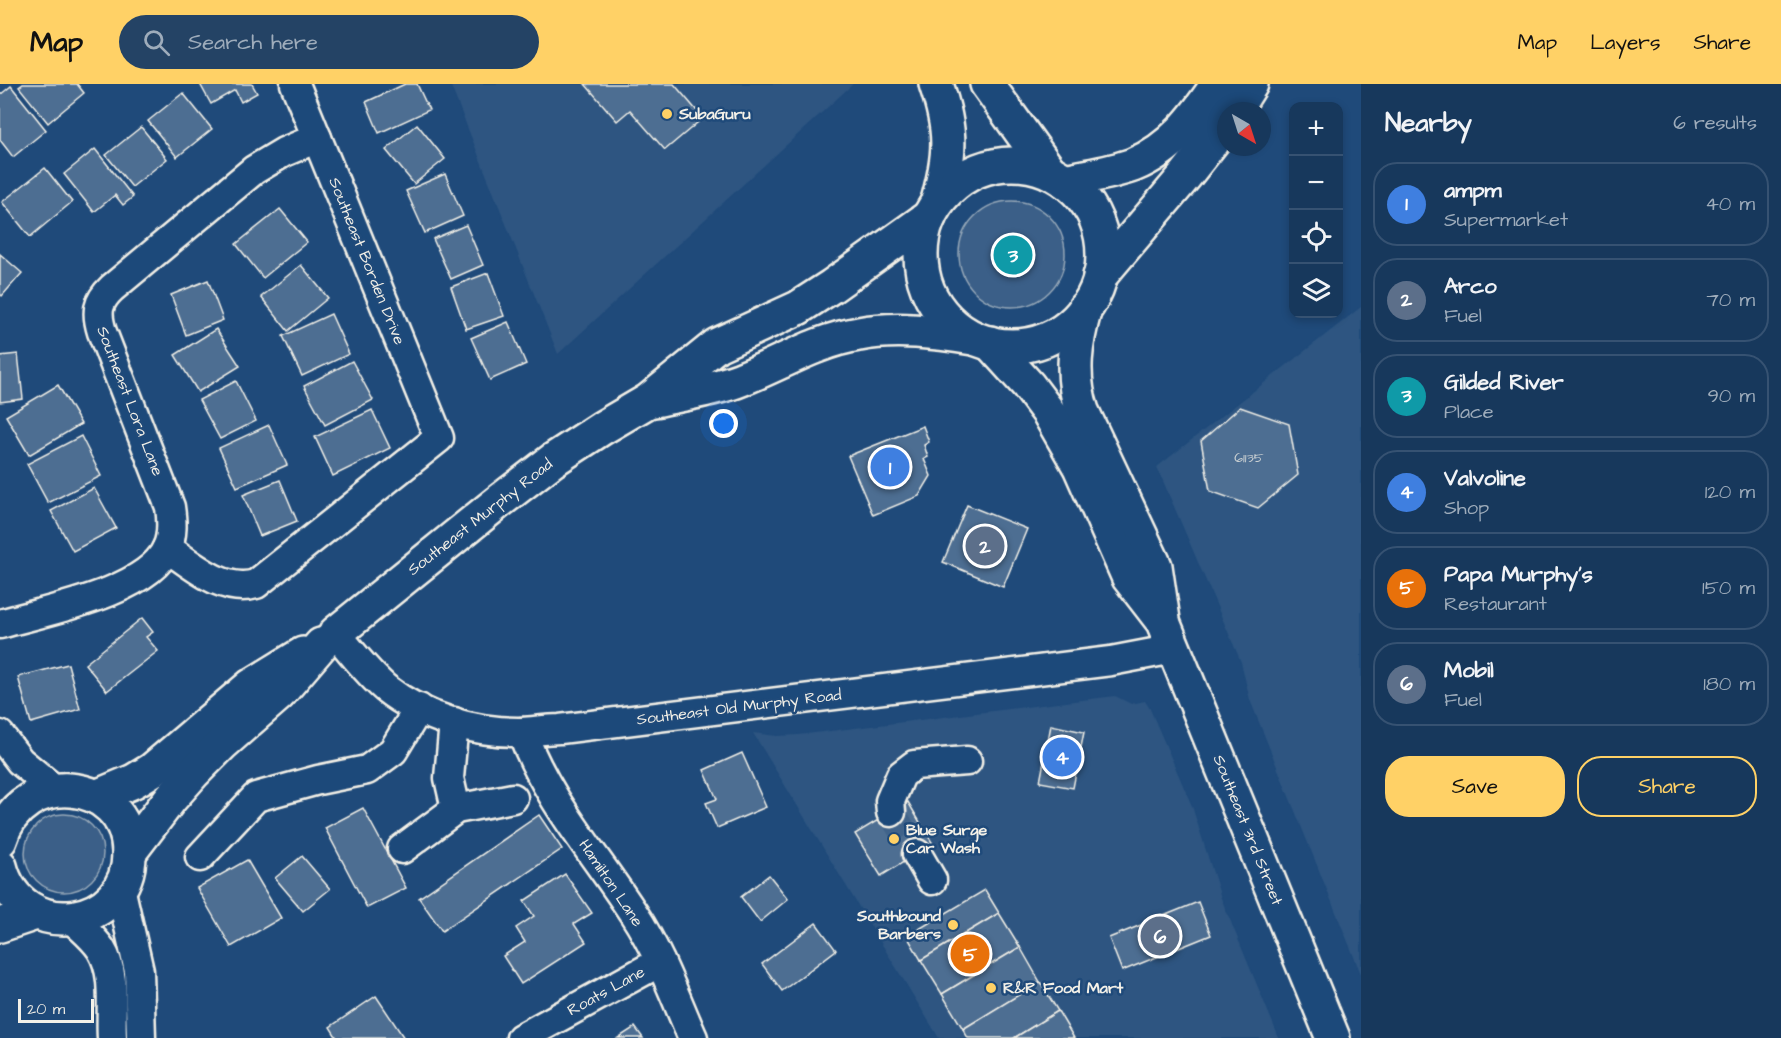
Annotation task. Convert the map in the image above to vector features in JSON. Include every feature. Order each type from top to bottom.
[{"type":"main road","points":[[936,84],[945,114],[949,147],[948,162],[934,209],[923,233],[922,269],[926,286],[944,316],[958,328],[982,340],[1008,346],[1026,345],[1059,333],[1085,308],[1100,276],[1103,259],[1102,241],[1097,224],[1084,200],[1058,177],[987,84]]},
{"type":"main road","points":[[934,209],[950,188],[964,177],[981,169],[998,165],[1033,166],[1058,177],[1130,166],[1164,148],[1183,132],[1218,84]]},
{"type":"main road","points":[[1240,102],[1251,84]]},
{"type":"main road","points":[[1100,276],[1217,135]]},
{"type":"main road","name":"Southeast Murphy Road","points":[[96,797],[143,776],[262,678],[328,639],[496,502],[553,460],[648,401],[717,345],[798,308],[832,286],[934,209]]},
{"type":"main road","name":"Southeast 3rd Street","points":[[1085,308],[1075,350],[1076,389],[1082,411],[1155,566],[1169,636],[1333,1038]]},
{"type":"main road","name":"Southeast Murphy Road","points":[[648,401],[734,382],[808,350],[859,334],[926,332],[982,340]]},
{"type":"main road","name":"Southeast 3rd Street","points":[[982,340],[1028,385],[1049,413],[1080,467],[1130,578],[1169,636]]},
{"type":"main road","name":"Southeast Murphy Road","points":[[129,853],[188,779],[222,744],[279,694],[328,639]]},
{"type":"main road","points":[[0,866],[7,886],[20,902],[36,913],[54,918],[71,918],[103,906],[120,886],[128,866],[129,853],[120,820],[109,807],[96,797],[73,789],[54,789],[31,797],[2,825]]},
{"type":"main road","points":[[0,925],[36,913]]},
{"type":"street","name":"Southeast Borden Drive","points":[[167,548],[225,584],[239,587],[256,584],[440,438],[295,84]]},
{"type":"street","name":"Southeast Lora Lane","points":[[167,548],[172,529],[168,499],[104,338],[98,318],[98,305],[112,288],[254,170],[284,152],[317,138]]},
{"type":"street","points":[[0,624],[125,586],[152,567],[167,548]]},
{"type":"street","name":"Southeast Old Murphy Road","points":[[328,639],[367,669],[394,694],[419,708],[454,722],[480,729],[522,732],[1128,658],[1169,636]]},
{"type":"street","points":[[200,856],[256,797],[318,780],[367,770],[393,751],[419,708]]},
{"type":"street","points":[[454,722],[449,778],[456,809]]},
{"type":"street","name":"Hamilton Lane","points":[[522,732],[548,790],[635,916],[660,962],[693,1038]]},
{"type":"street","points":[[0,735],[20,761],[54,789]]},
{"type":"street","points":[[891,812],[890,801],[900,775],[914,765],[967,761]]},
{"type":"street","points":[[402,849],[456,809],[513,798]]},
{"type":"street","points":[[917,854],[932,880]]},
{"type":"street","points":[[120,886],[139,971],[141,1038]]},
{"type":"street","points":[[71,918],[94,940],[108,965],[111,985],[112,1038]]},
{"type":"street","name":"Roats Lane","points":[[521,1038],[660,962]]},
{"type":"shaded area","points":[[450,84],[853,84],[558,354]]},
{"type":"shaded area","points":[[1012,201],[1032,205],[1049,217],[1061,234],[1065,254],[1061,274],[1049,291],[1032,303],[1012,307],[992,303],[975,291],[963,274],[959,254],[963,234],[975,217],[992,205]]},
{"type":"shaded area","points":[[1361,307],[1361,974],[1250,700],[1241,662],[1157,467]]},
{"type":"shaded area","points":[[1115,696],[1131,704],[1145,701],[1150,709],[1192,806],[1221,898],[1279,1038],[939,1038],[753,733],[777,736],[798,735]]},
{"type":"shaded area","points":[[56,814],[72,814],[86,820],[97,831],[103,845],[103,861],[97,875],[86,886],[72,892],[56,892],[42,886],[31,875],[25,861],[25,845],[31,831],[42,820]]},
{"type":"building","points":[[23,84],[77,84],[84,93],[48,123],[19,87]]},
{"type":"building","points":[[200,84],[252,84],[257,93],[241,102],[235,90],[211,104]]},
{"type":"building","points":[[405,84],[417,84],[429,110],[379,133],[366,102]]},
{"type":"building","name":"SubaGuru","points":[[585,84],[674,84],[703,118],[665,150],[630,110],[617,121]]},
{"type":"building","points":[[11,86],[46,130],[13,157],[0,140],[0,95]]},
{"type":"building","points":[[183,93],[212,129],[177,157],[148,121]]},
{"type":"building","points":[[417,124],[445,159],[414,184],[386,150]]},
{"type":"building","points":[[141,127],[167,159],[132,187],[106,155]]},
{"type":"building","points":[[95,149],[133,197],[123,205],[115,195],[94,212],[64,174]]},
{"type":"building","points":[[45,168],[72,202],[30,237],[2,202]]},
{"type":"building","points":[[445,174],[463,216],[425,233],[406,191]]},
{"type":"building","points":[[280,209],[307,242],[263,278],[236,244]]},
{"type":"building","points":[[466,225],[483,265],[451,279],[433,239]]},
{"type":"building","points":[[0,254],[22,273],[2,296],[0,294]]},
{"type":"building","points":[[301,265],[328,298],[288,331],[261,297]]},
{"type":"building","points":[[488,273],[504,316],[466,329],[451,287]]},
{"type":"building","points":[[208,280],[223,320],[186,335],[171,295]]},
{"type":"building","points":[[331,314],[349,354],[302,376],[283,336]]},
{"type":"building","points":[[508,322],[526,364],[490,380],[471,338]]},
{"type":"building","points":[[216,329],[240,366],[198,392],[175,355]]},
{"type":"building","points":[[18,354],[23,399],[0,402],[0,356]]},
{"type":"building","points":[[352,361],[373,400],[325,425],[304,386]]},
{"type":"building","points":[[236,381],[256,421],[220,439],[199,400]]},
{"type":"building","points":[[58,385],[81,424],[29,455],[6,416]]},
{"type":"building","points":[[1240,407],[1289,424],[1298,475],[1258,508],[1210,491],[1201,441]]},
{"type":"building","points":[[372,410],[390,448],[333,476],[315,437]]},
{"type":"building","points":[[269,425],[287,465],[237,487],[219,448]]},
{"type":"building","points":[[923,426],[929,442],[924,445],[928,457],[924,459],[931,476],[919,496],[873,515],[848,456]]},
{"type":"building","points":[[81,436],[101,476],[48,503],[27,464]]},
{"type":"building","points":[[280,480],[297,521],[260,536],[243,495]]},
{"type":"building","points":[[94,488],[116,528],[73,551],[51,511]]},
{"type":"building","points":[[967,505],[1027,529],[1003,587],[943,562]]},
{"type":"building","points":[[142,618],[153,632],[146,637],[158,651],[107,691],[85,664]]},
{"type":"building","points":[[68,664],[80,709],[31,723],[18,677]]},
{"type":"building","points":[[1051,725],[1084,732],[1073,788],[1040,782]]},
{"type":"building","points":[[742,753],[766,807],[717,828],[706,803],[717,799],[704,770]]},
{"type":"building","name":"Blue Surge Car Wash","points":[[908,802],[933,844],[881,876],[855,834]]},
{"type":"building","points":[[363,808],[406,888],[367,908],[325,828]]},
{"type":"building","points":[[539,815],[562,849],[442,931],[419,898]]},
{"type":"building","points":[[302,856],[330,889],[303,911],[275,878]]},
{"type":"building","points":[[247,860],[281,918],[231,947],[197,888]]},
{"type":"building","points":[[565,874],[592,913],[574,924],[586,942],[521,984],[503,956],[525,942],[516,928],[534,916],[524,901]]},
{"type":"building","points":[[769,875],[788,899],[760,922],[741,897]]},
{"type":"building","name":"Southbound Barbers","points":[[985,890],[999,913],[921,960],[907,936]]},
{"type":"building","points":[[1198,902],[1211,935],[1122,971],[1109,938]]},
{"type":"building","points":[[999,913],[1020,947],[942,994],[921,960]]},
{"type":"building","points":[[816,923],[836,950],[782,991],[762,964]]},
{"type":"building","name":"R&R Food Mart","points":[[1020,947],[1040,982],[963,1029],[942,994]]},
{"type":"building","points":[[1040,982],[1058,1011],[1014,1038],[968,1038],[963,1029]]},
{"type":"building","points":[[376,996],[404,1038],[337,1038],[330,1027]]},
{"type":"building","points":[[1058,1011],[1074,1038],[1014,1038]]},
{"type":"building","points":[[635,1027],[643,1038],[618,1038]]},
{"type":"tunnel","points":[[891,812],[917,854]]},
{"type":"place","name":"SubaGuru","points":[[667,114]]},
{"type":"place","name":"Gilded River","points":[[1013,255]]},
{"type":"place","name":"ampm","points":[[890,467]]},
{"type":"place","name":"Arco","points":[[985,546]]},
{"type":"place","name":"Valvoline","points":[[1062,757]]},
{"type":"place","name":"Blue Surge Car Wash","points":[[894,839]]},
{"type":"place","name":"Southbound Barbers","points":[[953,925]]},
{"type":"place","name":"Mobil","points":[[1160,936]]},
{"type":"place","name":"Papa Murphy's","points":[[970,954]]},
{"type":"place","name":"R&R Food Mart","points":[[991,988]]}]
